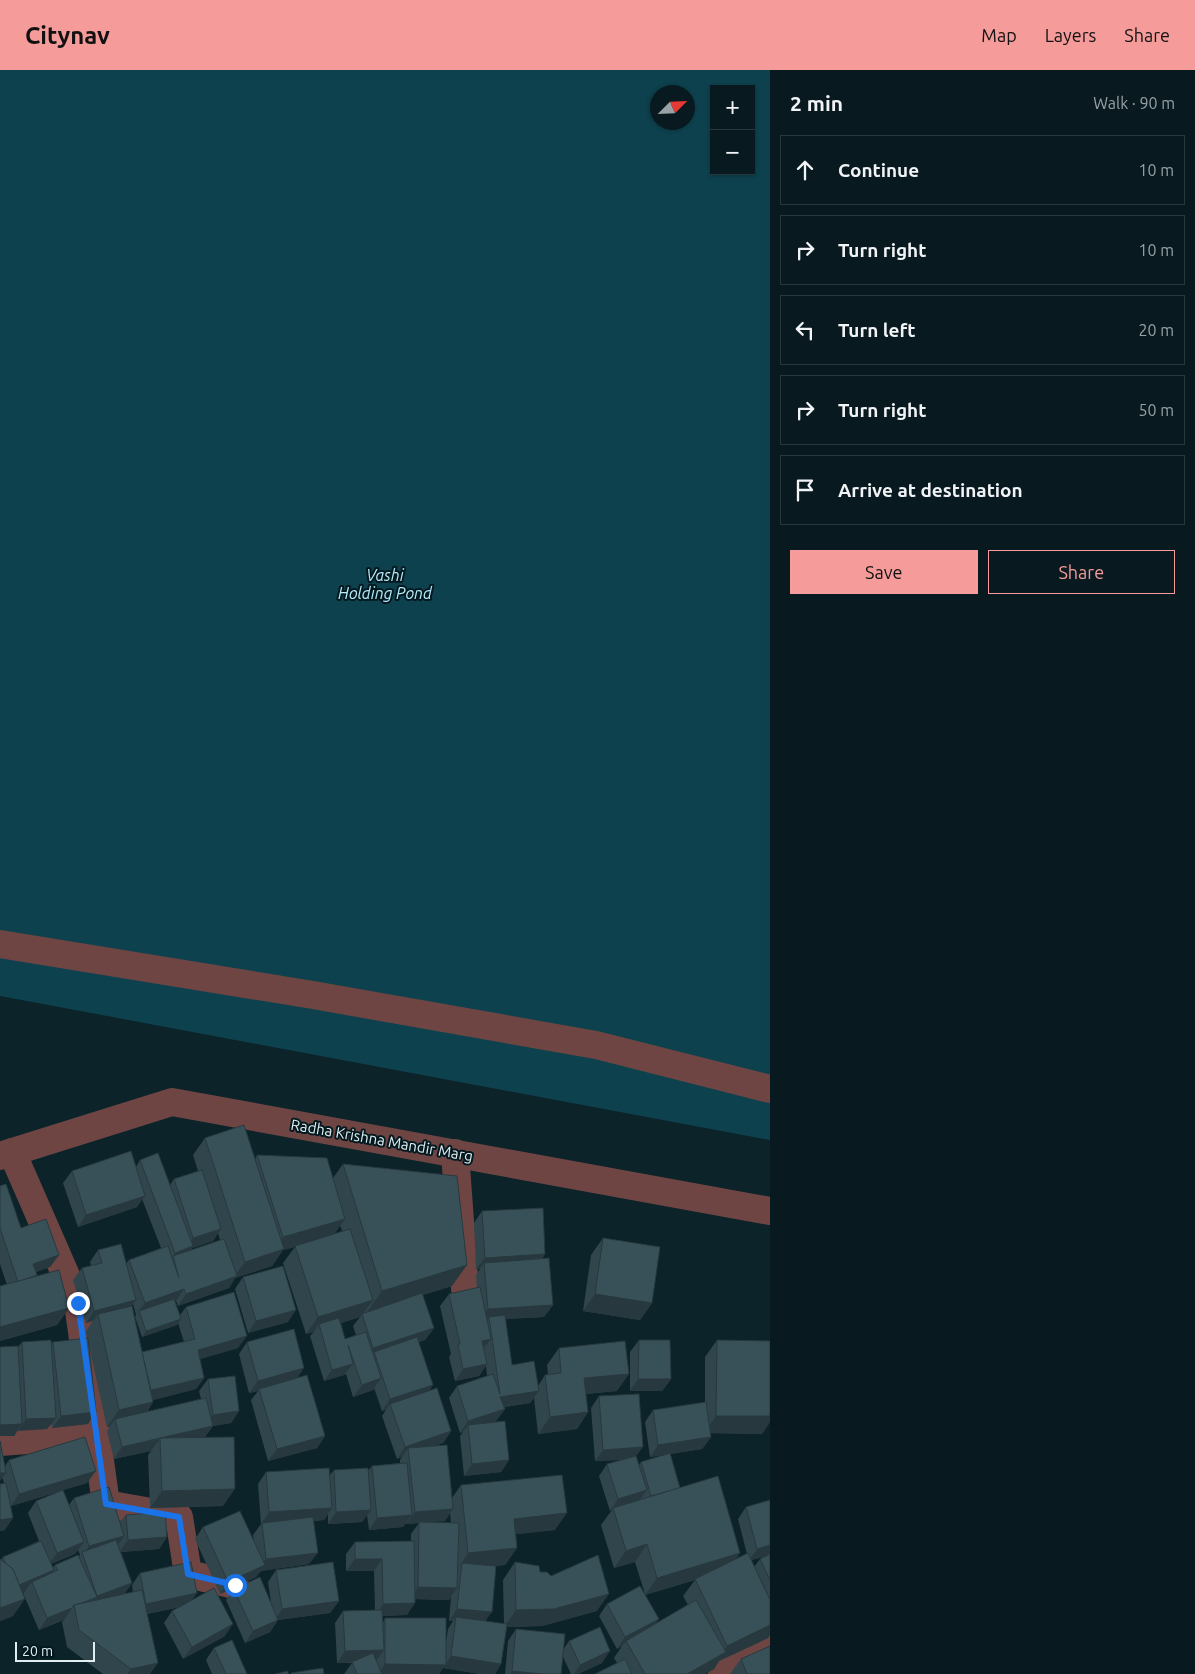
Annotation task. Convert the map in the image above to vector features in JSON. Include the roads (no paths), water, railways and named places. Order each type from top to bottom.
[{"type":"street","points":[[0,944],[312,995],[596,1046],[770,1089]]},
{"type":"street","name":"Radha Krishna Mandir Marg","points":[[6,1154],[172,1102],[770,1210]]},
{"type":"street","points":[[454,1153],[465,1289]]},
{"type":"street","points":[[6,1154],[78,1303],[106,1504],[179,1517],[188,1574],[235,1585]]},
{"type":"street","points":[[0,1442],[96,1435]]},
{"type":"street","points":[[722,1674],[770,1646]]},
{"type":"water","name":"Vashi Holding Pond","points":[[0,70],[770,70],[770,1140],[0,996]]}]
